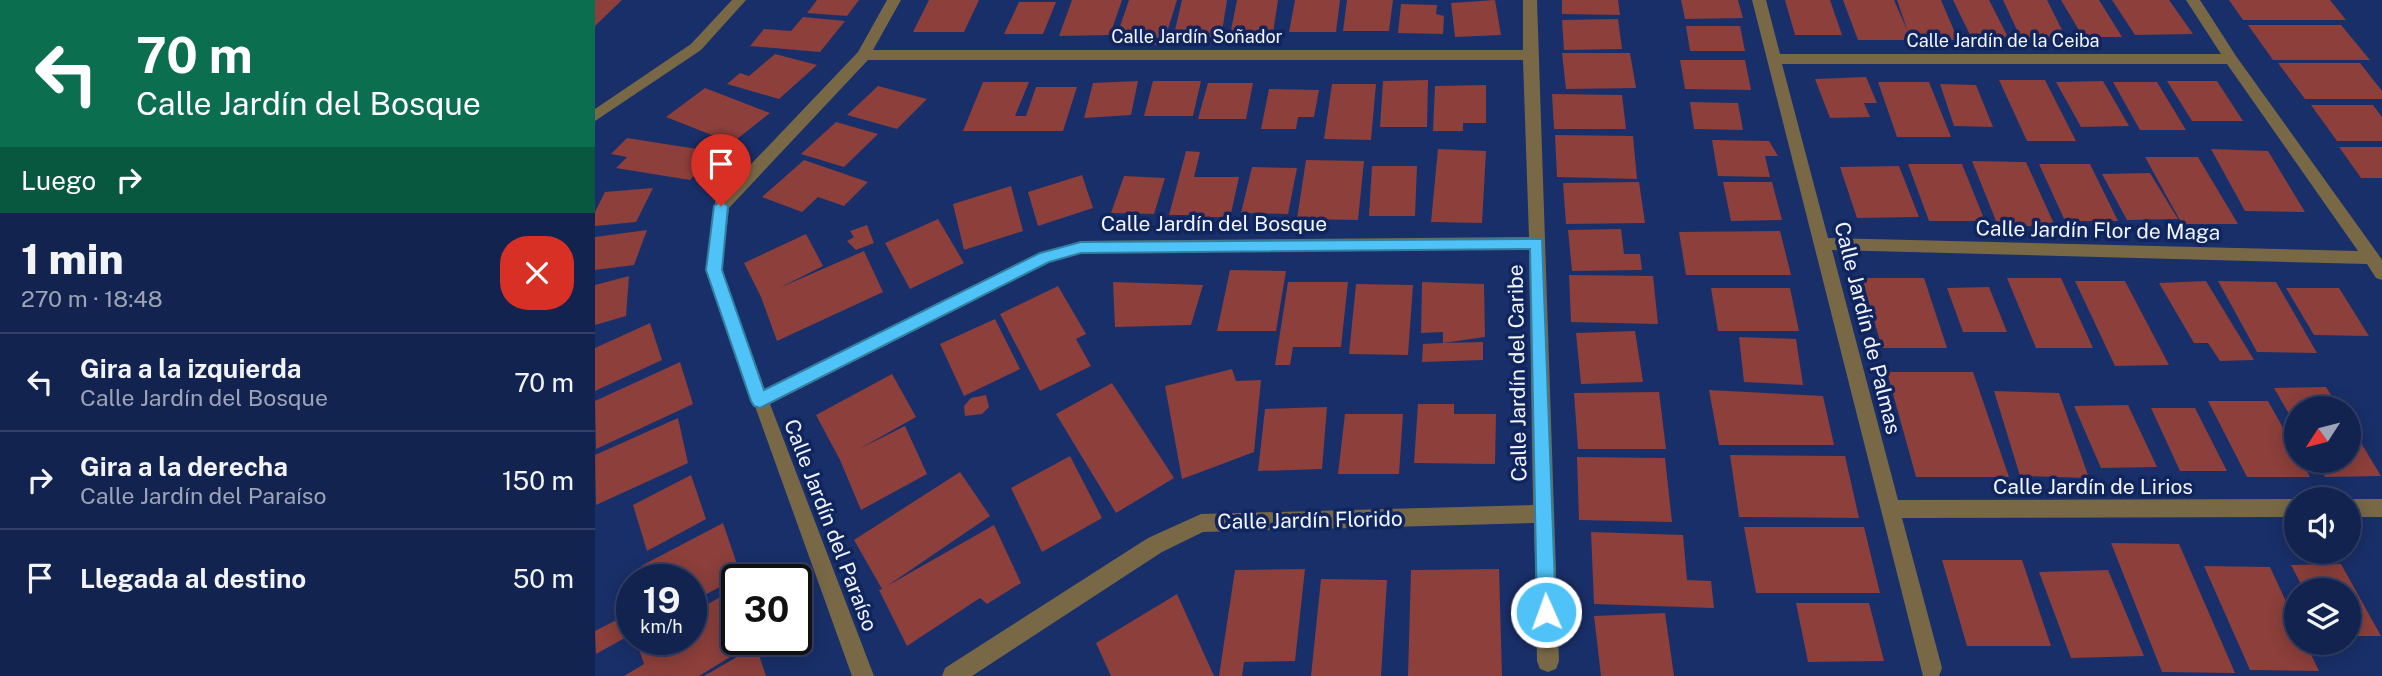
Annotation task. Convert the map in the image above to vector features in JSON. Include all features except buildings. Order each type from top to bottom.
[{"type":"street","points":[[595,116],[696,47],[739,0]]},
{"type":"street","name":"Calle Jardín del Paraíso","points":[[863,676],[714,270],[721,206],[865,55],[894,0]]},
{"type":"street","name":"Calle Jardín del Caribe","points":[[1530,0],[1529,55],[1537,243],[1542,514],[1548,661]]},
{"type":"street","name":"Calle Jardín de Palmas","points":[[1759,0],[1931,668]]},
{"type":"street","points":[[2193,0],[2231,60],[2382,273]]},
{"type":"street","name":"Calle Jardín Soñador","points":[[865,55],[1529,55]]},
{"type":"street","name":"Calle Jardín de la Ceiba","points":[[1774,59],[2231,60]]},
{"type":"street","name":"Calle Jardín del Bosque","points":[[760,401],[1045,257],[1081,247],[1537,243]]},
{"type":"street","name":"Calle Jardín Flor de Maga","points":[[1823,244],[2372,258]]},
{"type":"street","name":"Calle Jardín de Lirios","points":[[1891,509],[2284,508]]},
{"type":"street","points":[[2361,508],[2382,508]]},
{"type":"street","name":"Calle Jardín Florido","points":[[953,676],[1155,545],[1201,523],[1542,514]]},
{"type":"route","points":[[721,206],[714,270],[760,401],[1045,257],[1081,247],[1537,243],[1546,612]]}]
